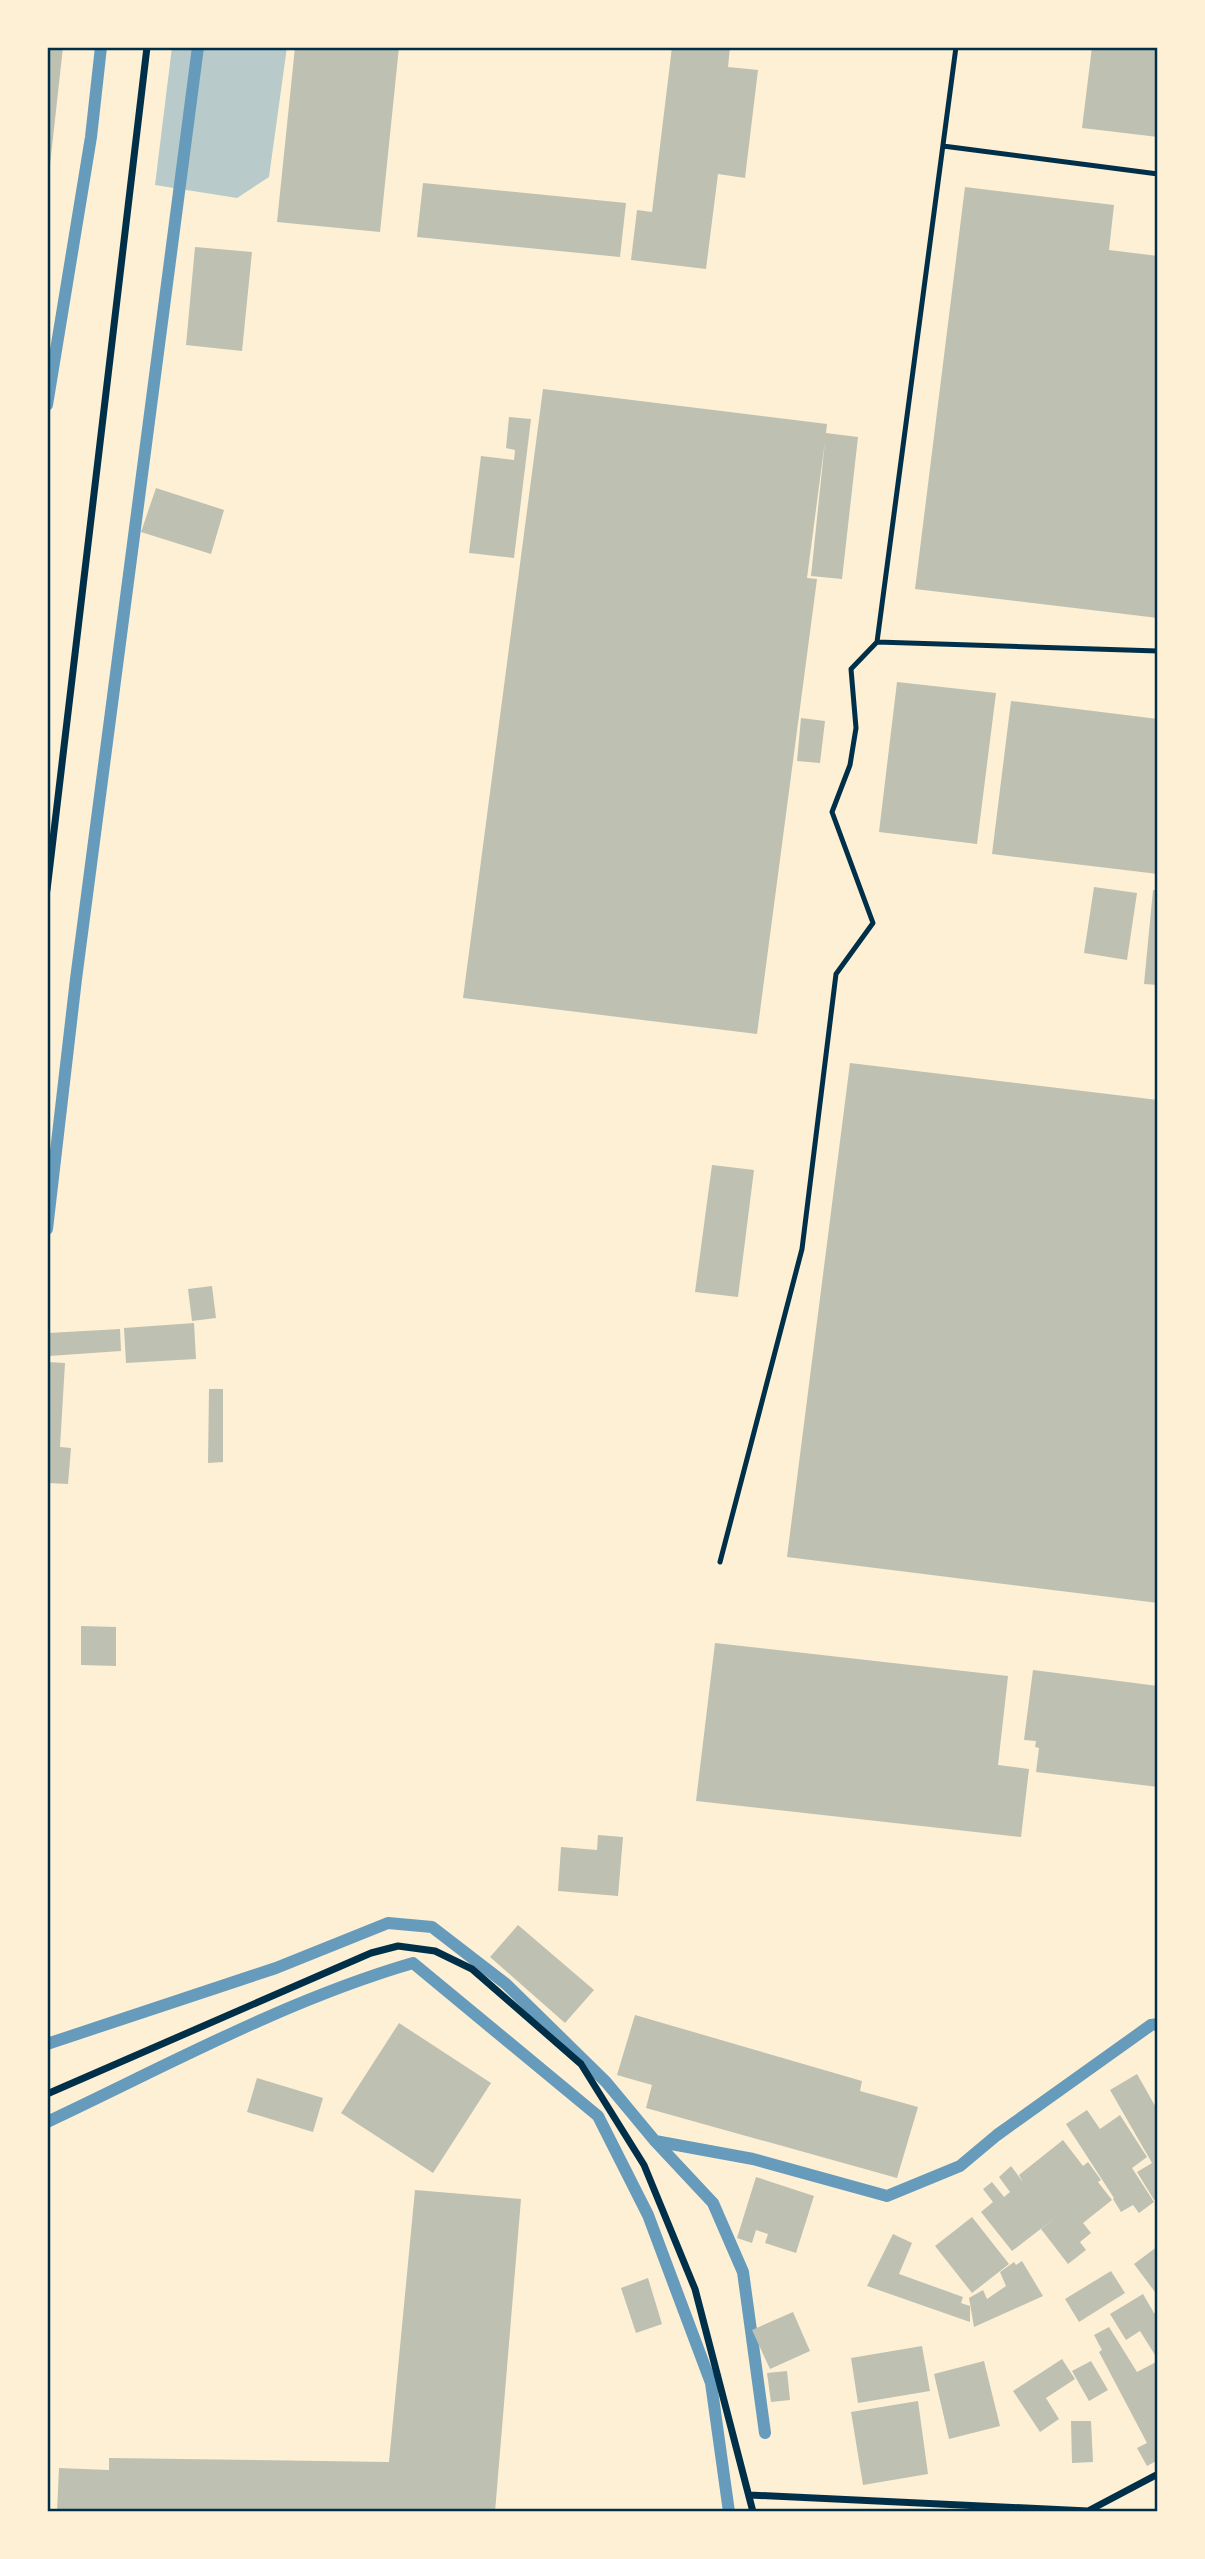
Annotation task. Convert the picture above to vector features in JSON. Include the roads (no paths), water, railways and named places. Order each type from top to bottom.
[{"type":"street","points":[[47,890],[147,47]]},
{"type":"street","points":[[47,2094],[372,1954],[398,1946],[435,1951],[472,1969],[581,2064],[644,2165],[695,2289],[752,2512]]},
{"type":"street","points":[[750,2496],[1088,2511],[1158,2474]]},
{"type":"lane","points":[[720,1562],[802,1249],[836,974],[873,923],[832,811],[850,765],[856,728],[851,669],[877,642],[956,47]]},
{"type":"lane","points":[[943,146],[1158,174]]},
{"type":"lane","points":[[877,642],[1158,651]]},
{"type":"waterway","points":[[47,405],[91,137],[101,47]]},
{"type":"waterway","points":[[47,1229],[76,979],[198,47]]},
{"type":"waterway","points":[[47,2044],[276,1968],[388,1923],[432,1927],[506,1984],[606,2082],[655,2141],[713,2203],[743,2272],[765,2433]]},
{"type":"waterway","points":[[47,2122],[273,2015],[366,1978],[413,1963],[598,2116],[648,2215],[711,2383],[729,2512]]},
{"type":"waterway","points":[[655,2141],[753,2159],[887,2196],[960,2166],[997,2135],[1151,2025],[1158,2024]]}]
